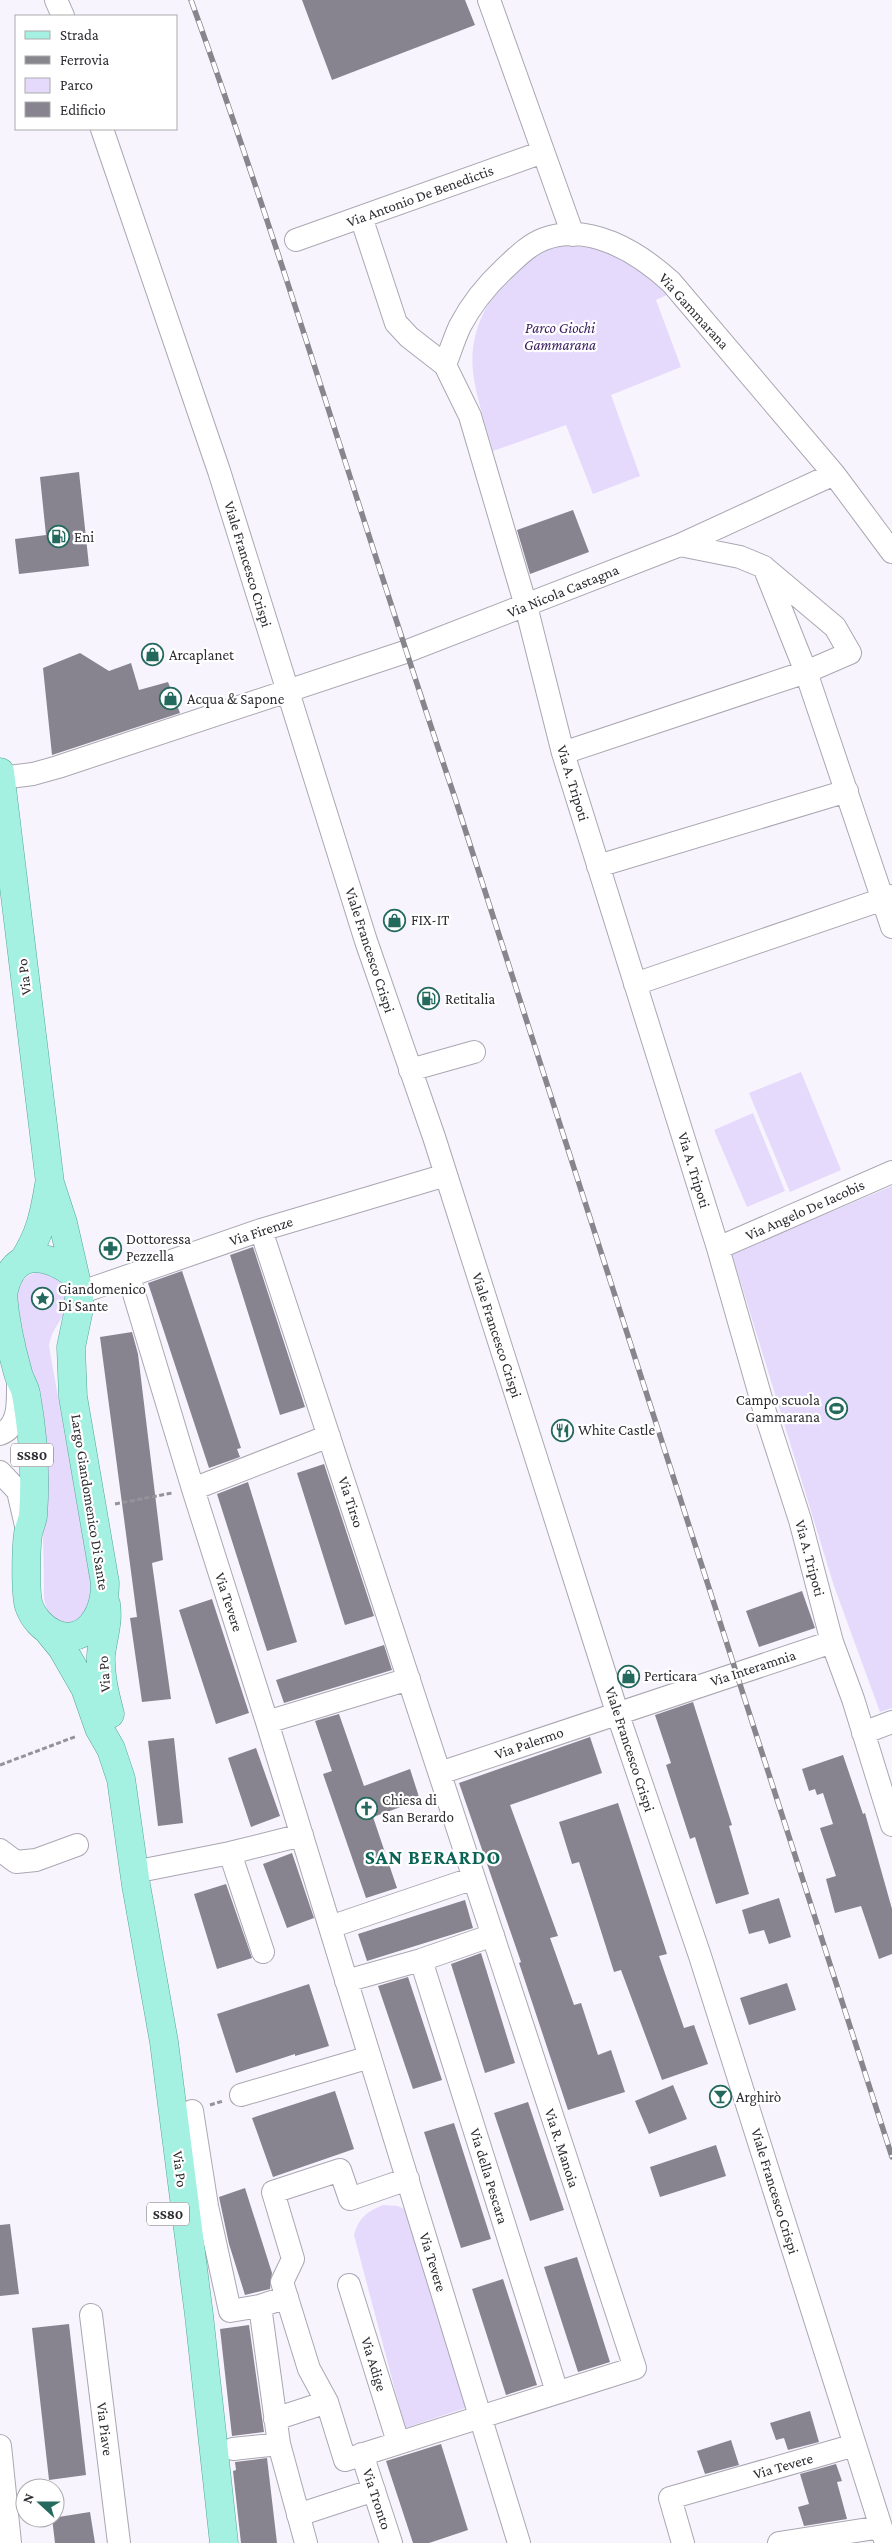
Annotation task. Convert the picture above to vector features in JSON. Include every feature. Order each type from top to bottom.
[{"type":"main road","name":"Via Po","points":[[0,772],[50,1183],[63,1223],[76,1283]]},
{"type":"main road","name":"Via Po","points":[[23,1261],[42,1227],[50,1183]]},
{"type":"main road","points":[[23,1261],[32,1258],[51,1259],[76,1283]]},
{"type":"main road","name":"SS80","points":[[23,1261],[9,1277],[3,1295],[18,1376],[26,1392],[32,1464],[33,1518],[28,1535],[27,1594],[29,1606],[38,1622],[49,1632]]},
{"type":"main road","name":"Largo Giandomenico Di Sante","points":[[49,1632],[73,1636],[81,1633],[89,1628],[95,1620],[105,1600],[105,1583],[73,1397],[71,1347],[79,1308],[76,1283]]},
{"type":"main road","name":"Via Po","points":[[105,1600],[108,1617],[101,1656],[102,1680],[112,1724],[112,1749]]},
{"type":"main road","name":"Via Po","points":[[49,1632],[74,1667],[99,1728],[112,1749],[121,1779],[135,1878],[164,2042],[199,2315],[224,2543]]},
{"type":"main road","name":"Via Po","points":[[135,1878],[144,2045],[182,2318],[207,2543]]},
{"type":"street","points":[[56,0],[63,15]]},
{"type":"street","points":[[490,0],[572,235]]},
{"type":"street","name":"Viale Francesco Crispi","points":[[102,130],[219,470],[287,692],[446,1175],[618,1712],[700,1956],[883,2535]]},
{"type":"street","name":"Via Antonio De Benedictis","points":[[296,240],[543,152]]},
{"type":"street","points":[[361,217],[396,323],[409,337],[445,365]]},
{"type":"street","name":"Via Gammarana","points":[[445,365],[461,325],[489,283],[532,246],[544,239],[572,235],[599,238],[626,248],[650,263],[671,282],[834,474],[892,552]]},
{"type":"street","name":"Via A. Tripoti","points":[[445,365],[470,416],[526,606],[563,753],[718,1248],[764,1409],[800,1520],[832,1642],[892,1825]]},
{"type":"street","name":"Via Nicola Castagna","points":[[1,778],[33,774],[58,767],[405,652],[680,545],[834,474]]},
{"type":"street","points":[[563,753],[806,672],[850,653],[834,627],[764,567],[740,558],[680,545]]},
{"type":"street","points":[[764,567],[806,672],[847,791],[887,898],[892,927]]},
{"type":"street","points":[[598,866],[847,791]]},
{"type":"street","points":[[635,984],[887,898]]},
{"type":"street","points":[[410,1070],[474,1052]]},
{"type":"street","name":"Via Angelo De Iacobis","points":[[718,1248],[892,1172]]},
{"type":"street","name":"Via Firenze","points":[[76,1283],[130,1277],[261,1230],[446,1175]]},
{"type":"street","name":"Via Tirso","points":[[261,1230],[440,1774]]},
{"type":"street","name":"Via Tevere","points":[[130,1277],[193,1489],[302,1835],[480,2416],[513,2542]]},
{"type":"street","points":[[0,1434],[11,1426],[16,1418],[18,1376]]},
{"type":"street","points":[[193,1489],[329,1436]]},
{"type":"street","points":[[0,1472],[18,1491],[28,1535]]},
{"type":"street","name":"Via Interamnia","points":[[618,1712],[832,1642]]},
{"type":"street","points":[[267,1722],[409,1678]]},
{"type":"street","name":"Via Palermo","points":[[440,1774],[618,1712]]},
{"type":"street","points":[[863,1733],[892,1722]]},
{"type":"street","name":"Via R. Manoia","points":[[362,2454],[635,2368],[440,1774]]},
{"type":"street","points":[[135,1878],[302,1835]]},
{"type":"street","points":[[0,1850],[16,1862],[36,1860],[77,1845]]},
{"type":"street","points":[[230,1853],[263,1952]]},
{"type":"street","points":[[330,1927],[474,1878]]},
{"type":"street","points":[[346,1981],[421,1960],[493,1935]]},
{"type":"street","name":"Via della Pescara","points":[[421,1960],[557,2392]]},
{"type":"street","points":[[241,2095],[370,2057]]},
{"type":"street","points":[[192,2111],[207,2206],[230,2310],[260,2306],[287,2298]]},
{"type":"street","points":[[362,2454],[346,2460],[327,2402],[309,2369],[282,2282],[293,2259],[273,2192],[340,2170],[350,2199],[408,2180]]},
{"type":"street","name":"Via Adige","points":[[349,2285],[398,2442]]},
{"type":"street","points":[[260,2306],[279,2444],[306,2543]]},
{"type":"street","name":"Via Piave","points":[[91,2315],[119,2543]]},
{"type":"street","points":[[276,2419],[327,2402]]},
{"type":"street","points":[[233,2449],[279,2444]]},
{"type":"street","name":"Via Tevere","points":[[683,2543],[670,2498],[855,2445]]},
{"type":"street","points":[[0,2446],[10,2543]]},
{"type":"street","name":"Via Tronto","points":[[362,2454],[391,2543]]},
{"type":"street","points":[[298,2515],[374,2490]]},
{"type":"street","points":[[779,2543],[883,2535]]},
{"type":"path","points":[[92,1508],[193,1489]]},
{"type":"path","points":[[0,1765],[79,1735]]},
{"type":"green space","name":"Parco Giochi Gammarana","points":[[555,246],[592,248],[618,256],[641,270],[669,294],[656,300],[681,367],[611,395],[640,476],[593,494],[566,425],[493,451],[474,382],[473,351],[476,332],[483,313],[493,296],[521,267],[537,255]]},
{"type":"green space","points":[[801,1072],[841,1170],[790,1192],[749,1093]]},
{"type":"green space","points":[[753,1113],[785,1191],[747,1207],[714,1130]]},
{"type":"green space","name":"Campo scuola Gammarana","points":[[892,1186],[892,1708],[880,1712],[834,1586],[732,1254]]},
{"type":"green space","points":[[42,1271],[63,1279],[69,1296],[66,1310],[53,1332],[49,1346],[91,1583],[91,1605],[78,1624],[57,1623],[47,1611],[44,1599],[43,1528],[16,1304],[17,1291],[25,1278]]},
{"type":"green space","points":[[383,2205],[398,2206],[408,2211],[468,2407],[405,2428],[354,2235],[361,2219],[372,2210]]},
{"type":"building","points":[[302,0],[465,0],[475,25],[332,80]]},
{"type":"building","name":"Eni","points":[[79,472],[89,566],[19,574],[15,539],[46,535],[40,477]]},
{"type":"building","points":[[573,510],[589,552],[530,574],[517,530]]},
{"type":"building","points":[[80,653],[109,671],[131,663],[139,690],[168,682],[180,713],[52,755],[43,668]]},
{"type":"building","points":[[253,1247],[305,1407],[280,1415],[230,1255]]},
{"type":"building","points":[[182,1271],[241,1448],[237,1449],[240,1457],[209,1468],[148,1283]]},
{"type":"building","points":[[132,1332],[138,1354],[163,1560],[152,1563],[171,1699],[142,1702],[130,1618],[137,1617],[100,1337]]},
{"type":"building","points":[[324,1464],[374,1616],[345,1625],[297,1473]]},
{"type":"building","points":[[248,1482],[297,1642],[267,1651],[217,1494]]},
{"type":"building","points":[[802,1591],[815,1628],[759,1647],[746,1611]]},
{"type":"building","points":[[212,1599],[249,1713],[216,1724],[179,1610]]},
{"type":"building","points":[[384,1645],[392,1670],[284,1703],[276,1680]]},
{"type":"building","points":[[693,1702],[732,1825],[729,1826],[749,1894],[716,1904],[695,1837],[690,1839],[666,1765],[671,1763],[655,1715]]},
{"type":"building","name":"Chiesa di San Berardo","points":[[339,1714],[364,1786],[410,1769],[420,1800],[373,1817],[397,1888],[366,1898],[323,1774],[332,1771],[315,1721]]},
{"type":"building","points":[[590,1737],[602,1773],[510,1805],[558,1936],[550,1938],[574,2005],[581,2003],[598,2055],[611,2050],[625,2092],[568,2110],[519,1963],[521,1962],[459,1783]]},
{"type":"building","points":[[174,1738],[183,1823],[158,1826],[148,1741]]},
{"type":"building","points":[[256,1748],[280,1816],[251,1827],[228,1758]]},
{"type":"building","points":[[843,1755],[863,1814],[865,1813],[892,1909],[892,1954],[879,1959],[861,1906],[835,1913],[826,1879],[836,1876],[820,1828],[833,1824],[823,1793],[817,1795],[815,1789],[809,1791],[802,1769]]},
{"type":"building","points":[[618,1803],[667,1954],[659,1956],[684,2028],[694,2025],[708,2064],[662,2080],[621,1970],[614,1972],[579,1862],[572,1864],[559,1822]]},
{"type":"building","points":[[292,1853],[314,1918],[287,1928],[263,1864]]},
{"type":"building","points":[[226,1884],[252,1958],[217,1969],[194,1894]]},
{"type":"building","points":[[779,1898],[791,1937],[769,1944],[764,1930],[749,1934],[742,1910]]},
{"type":"building","points":[[465,1900],[473,1928],[367,1961],[358,1934]]},
{"type":"building","points":[[481,1953],[515,2063],[485,2073],[451,1964]]},
{"type":"building","points":[[408,1977],[442,2080],[413,2089],[378,1986]]},
{"type":"building","points":[[787,1983],[796,2010],[749,2025],[740,1998]]},
{"type":"building","points":[[309,1984],[329,2046],[295,2056],[295,2054],[236,2073],[217,2014]]},
{"type":"building","points":[[673,2085],[687,2119],[649,2134],[635,2101]]},
{"type":"building","points":[[335,2091],[354,2149],[273,2177],[252,2118]]},
{"type":"building","points":[[528,2102],[564,2210],[530,2221],[494,2113]]},
{"type":"building","points":[[454,2123],[491,2239],[461,2248],[424,2132]]},
{"type":"building","points":[[716,2145],[726,2176],[660,2197],[650,2167]]},
{"type":"building","points":[[245,2188],[272,2273],[270,2289],[245,2295],[229,2244],[219,2197]]},
{"type":"building","points":[[10,2224],[19,2294],[0,2296],[0,2225]]},
{"type":"building","points":[[577,2257],[610,2362],[578,2372],[544,2267]]},
{"type":"building","points":[[503,2279],[537,2385],[506,2395],[472,2289]]},
{"type":"building","points":[[69,2324],[86,2475],[49,2478],[32,2328]]},
{"type":"building","points":[[249,2325],[264,2432],[232,2436],[220,2329]]},
{"type":"building","points":[[810,2411],[819,2442],[788,2450],[784,2438],[776,2440],[770,2423]]},
{"type":"building","points":[[731,2440],[739,2465],[705,2474],[697,2451]]},
{"type":"building","points":[[441,2444],[468,2530],[429,2543],[413,2543],[386,2461]]},
{"type":"building","points":[[267,2458],[277,2543],[241,2543],[233,2471],[236,2470],[235,2462]]},
{"type":"building","points":[[836,2464],[842,2481],[837,2482],[847,2519],[804,2526],[798,2507],[809,2504],[800,2474]]},
{"type":"building","points":[[90,2512],[95,2543],[55,2543],[53,2528],[65,2528],[65,2516]]},
{"type":"railway","points":[[191,0],[293,298],[892,2157]]},
{"type":"place","name":"Eni","points":[[58,537]]},
{"type":"place","name":"Arcaplanet","points":[[153,655]]},
{"type":"place","name":"Acqua & Sapone","points":[[171,699]]},
{"type":"place","name":"FIX-IT","points":[[395,920]]},
{"type":"place","name":"Retitalia","points":[[429,999]]},
{"type":"place","name":"Dottoressa Pezzella","points":[[110,1248]]},
{"type":"place","name":"Giandomenico Di Sante","points":[[42,1298]]},
{"type":"place","name":"Campo scuola Gammarana","points":[[836,1409]]},
{"type":"place","name":"White Castle","points":[[562,1430]]},
{"type":"place","name":"Perticara","points":[[628,1676]]},
{"type":"place","name":"Chiesa di San Berardo","points":[[366,1809]]},
{"type":"place","name":"Arghirò","points":[[720,2097]]},
{"type":"district","name":"SAN BERARDO","points":[[433,1857]]}]
